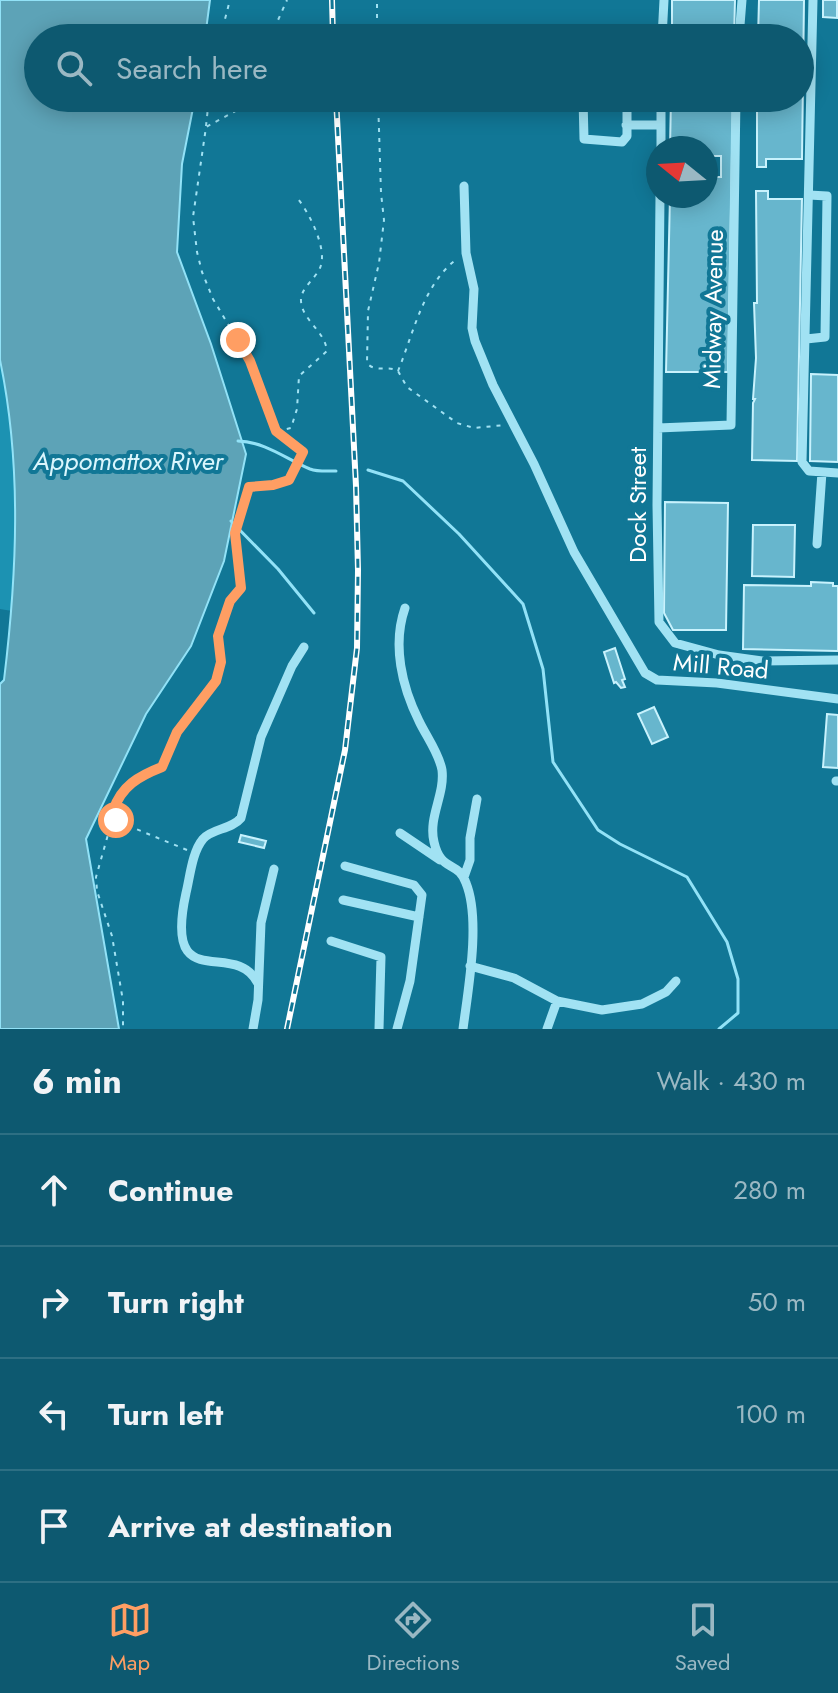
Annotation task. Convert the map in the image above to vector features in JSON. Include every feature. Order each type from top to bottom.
[{"type":"street","points":[[663,24],[664,0]]},
{"type":"street","points":[[740,24],[742,0]]},
{"type":"street","points":[[813,0],[813,24]]},
{"type":"street","points":[[583,112],[584,139],[622,142],[627,136],[626,112]]},
{"type":"street","points":[[661,112],[661,136]]},
{"type":"street","name":"Midway Avenue","points":[[658,428],[731,425],[736,112]]},
{"type":"street","points":[[811,112],[802,462],[809,471],[838,473]]},
{"type":"street","points":[[626,125],[661,125]]},
{"type":"street","points":[[464,186],[466,253],[474,289],[472,328],[493,385],[513,423]]},
{"type":"street","points":[[806,339],[825,337],[827,196],[809,195]]},
{"type":"street","name":"Dock Street","points":[[660,208],[658,614],[675,643],[695,649],[748,659],[838,660]]},
{"type":"street","name":"Mill Road","points":[[513,423],[574,552],[648,676],[657,680],[717,683],[838,699]]},
{"type":"street","points":[[817,544],[822,472]]},
{"type":"street","points":[[405,608],[398,643],[405,680],[417,718],[442,771],[432,822],[440,860]]},
{"type":"street","points":[[257,982],[248,972],[198,958],[183,945],[181,917],[196,853],[207,836],[232,826],[241,818],[261,737],[292,666],[304,647]]},
{"type":"street","points":[[463,1029],[470,966],[471,910],[464,877],[470,860],[470,838],[477,799]]},
{"type":"street","points":[[400,833],[464,877]]},
{"type":"street","points":[[345,866],[417,886],[422,895],[410,981],[397,1029]]},
{"type":"street","points":[[253,1029],[258,1000],[263,907],[274,869]]},
{"type":"street","points":[[343,900],[419,917]]},
{"type":"street","points":[[331,941],[381,957],[379,1029]]},
{"type":"street","points":[[470,966],[514,978],[557,1001],[602,1010],[630,1007],[658,997],[676,981]]},
{"type":"street","points":[[547,1029],[557,1001]]},
{"type":"path","points":[[224,24],[230,0]]},
{"type":"path","points":[[276,24],[287,0]]},
{"type":"path","points":[[377,0],[377,24]]},
{"type":"path","points":[[123,1029],[123,1001],[112,936],[97,891],[96,877],[113,811],[120,795],[135,779],[162,767],[177,732],[216,681],[221,662],[218,636],[230,601],[241,588],[235,533],[249,487],[289,480],[303,452],[276,431],[250,361],[213,299],[197,252],[194,199],[208,112]]},
{"type":"path","points":[[206,127],[234,112]]},
{"type":"path","points":[[378,112],[384,220],[379,263],[368,311],[366,359],[374,369],[392,368],[398,371],[409,389],[436,405],[457,423],[474,428],[513,423]]},
{"type":"path","points":[[276,431],[291,428],[297,409],[299,376],[327,351],[326,343],[300,300],[321,266],[323,250],[305,208],[294,198]]},
{"type":"path","points":[[398,371],[432,287],[447,266],[466,253]]},
{"type":"path","points":[[113,816],[139,831],[196,853]]},
{"type":"shaded area","points":[[0,360],[10,422],[15,485],[16,549],[12,611],[0,609]]},
{"type":"water","name":"Appomattox River","points":[[0,0],[210,0],[207,24],[24,24],[24,112],[192,112],[182,164],[177,252],[211,344],[246,454],[224,561],[191,646],[146,714],[86,839],[119,1029],[0,1029],[0,684],[4,680],[8,640],[15,520],[12,440],[0,360]]},
{"type":"building","points":[[672,0],[735,0],[734,24],[672,24]]},
{"type":"building","points":[[759,0],[804,0],[804,24],[758,24]]},
{"type":"building","points":[[823,0],[837,0],[837,18],[823,17]]},
{"type":"building","points":[[671,112],[733,112],[728,372],[666,372],[670,208],[718,208],[721,156],[718,156],[718,136],[670,136]]},
{"type":"building","points":[[757,112],[803,112],[802,159],[766,159],[766,167],[757,167]]},
{"type":"building","points":[[756,191],[768,191],[768,199],[802,199],[797,461],[752,460],[756,358],[754,303],[757,303]]},
{"type":"building","points":[[811,374],[838,375],[838,462],[810,461]]},
{"type":"building","points":[[665,502],[728,503],[726,630],[673,630],[664,613]]},
{"type":"building","points":[[753,525],[795,525],[794,577],[752,576]]},
{"type":"building","points":[[811,582],[838,586],[838,651],[743,649],[744,585],[811,586]]},
{"type":"building","points":[[615,648],[625,679],[622,680],[625,687],[621,688],[614,683],[604,652]]},
{"type":"building","points":[[654,707],[668,737],[652,744],[638,714]]},
{"type":"building","points":[[827,714],[838,715],[838,768],[823,767]]},
{"type":"building","points":[[241,835],[266,841],[264,848],[239,842]]},
{"type":"waterway","points":[[238,441],[267,448],[313,470],[336,471]]},
{"type":"waterway","points":[[368,470],[403,481],[459,534],[523,604],[543,669],[553,762],[598,830],[687,877],[727,942],[738,979],[738,1013],[719,1029]]},
{"type":"waterway","points":[[231,521],[278,569],[314,613]]},
{"type":"railway","points":[[332,0],[333,24]]},
{"type":"railway","points":[[287,1029],[345,750],[357,648],[356,486],[337,112]]},
{"type":"route","points":[[116,820],[113,811],[120,795],[139,776],[162,767],[177,732],[220,673],[218,636],[230,601],[241,588],[235,533],[249,487],[289,480],[303,452],[276,431],[267,414],[250,361],[238,340]]}]
